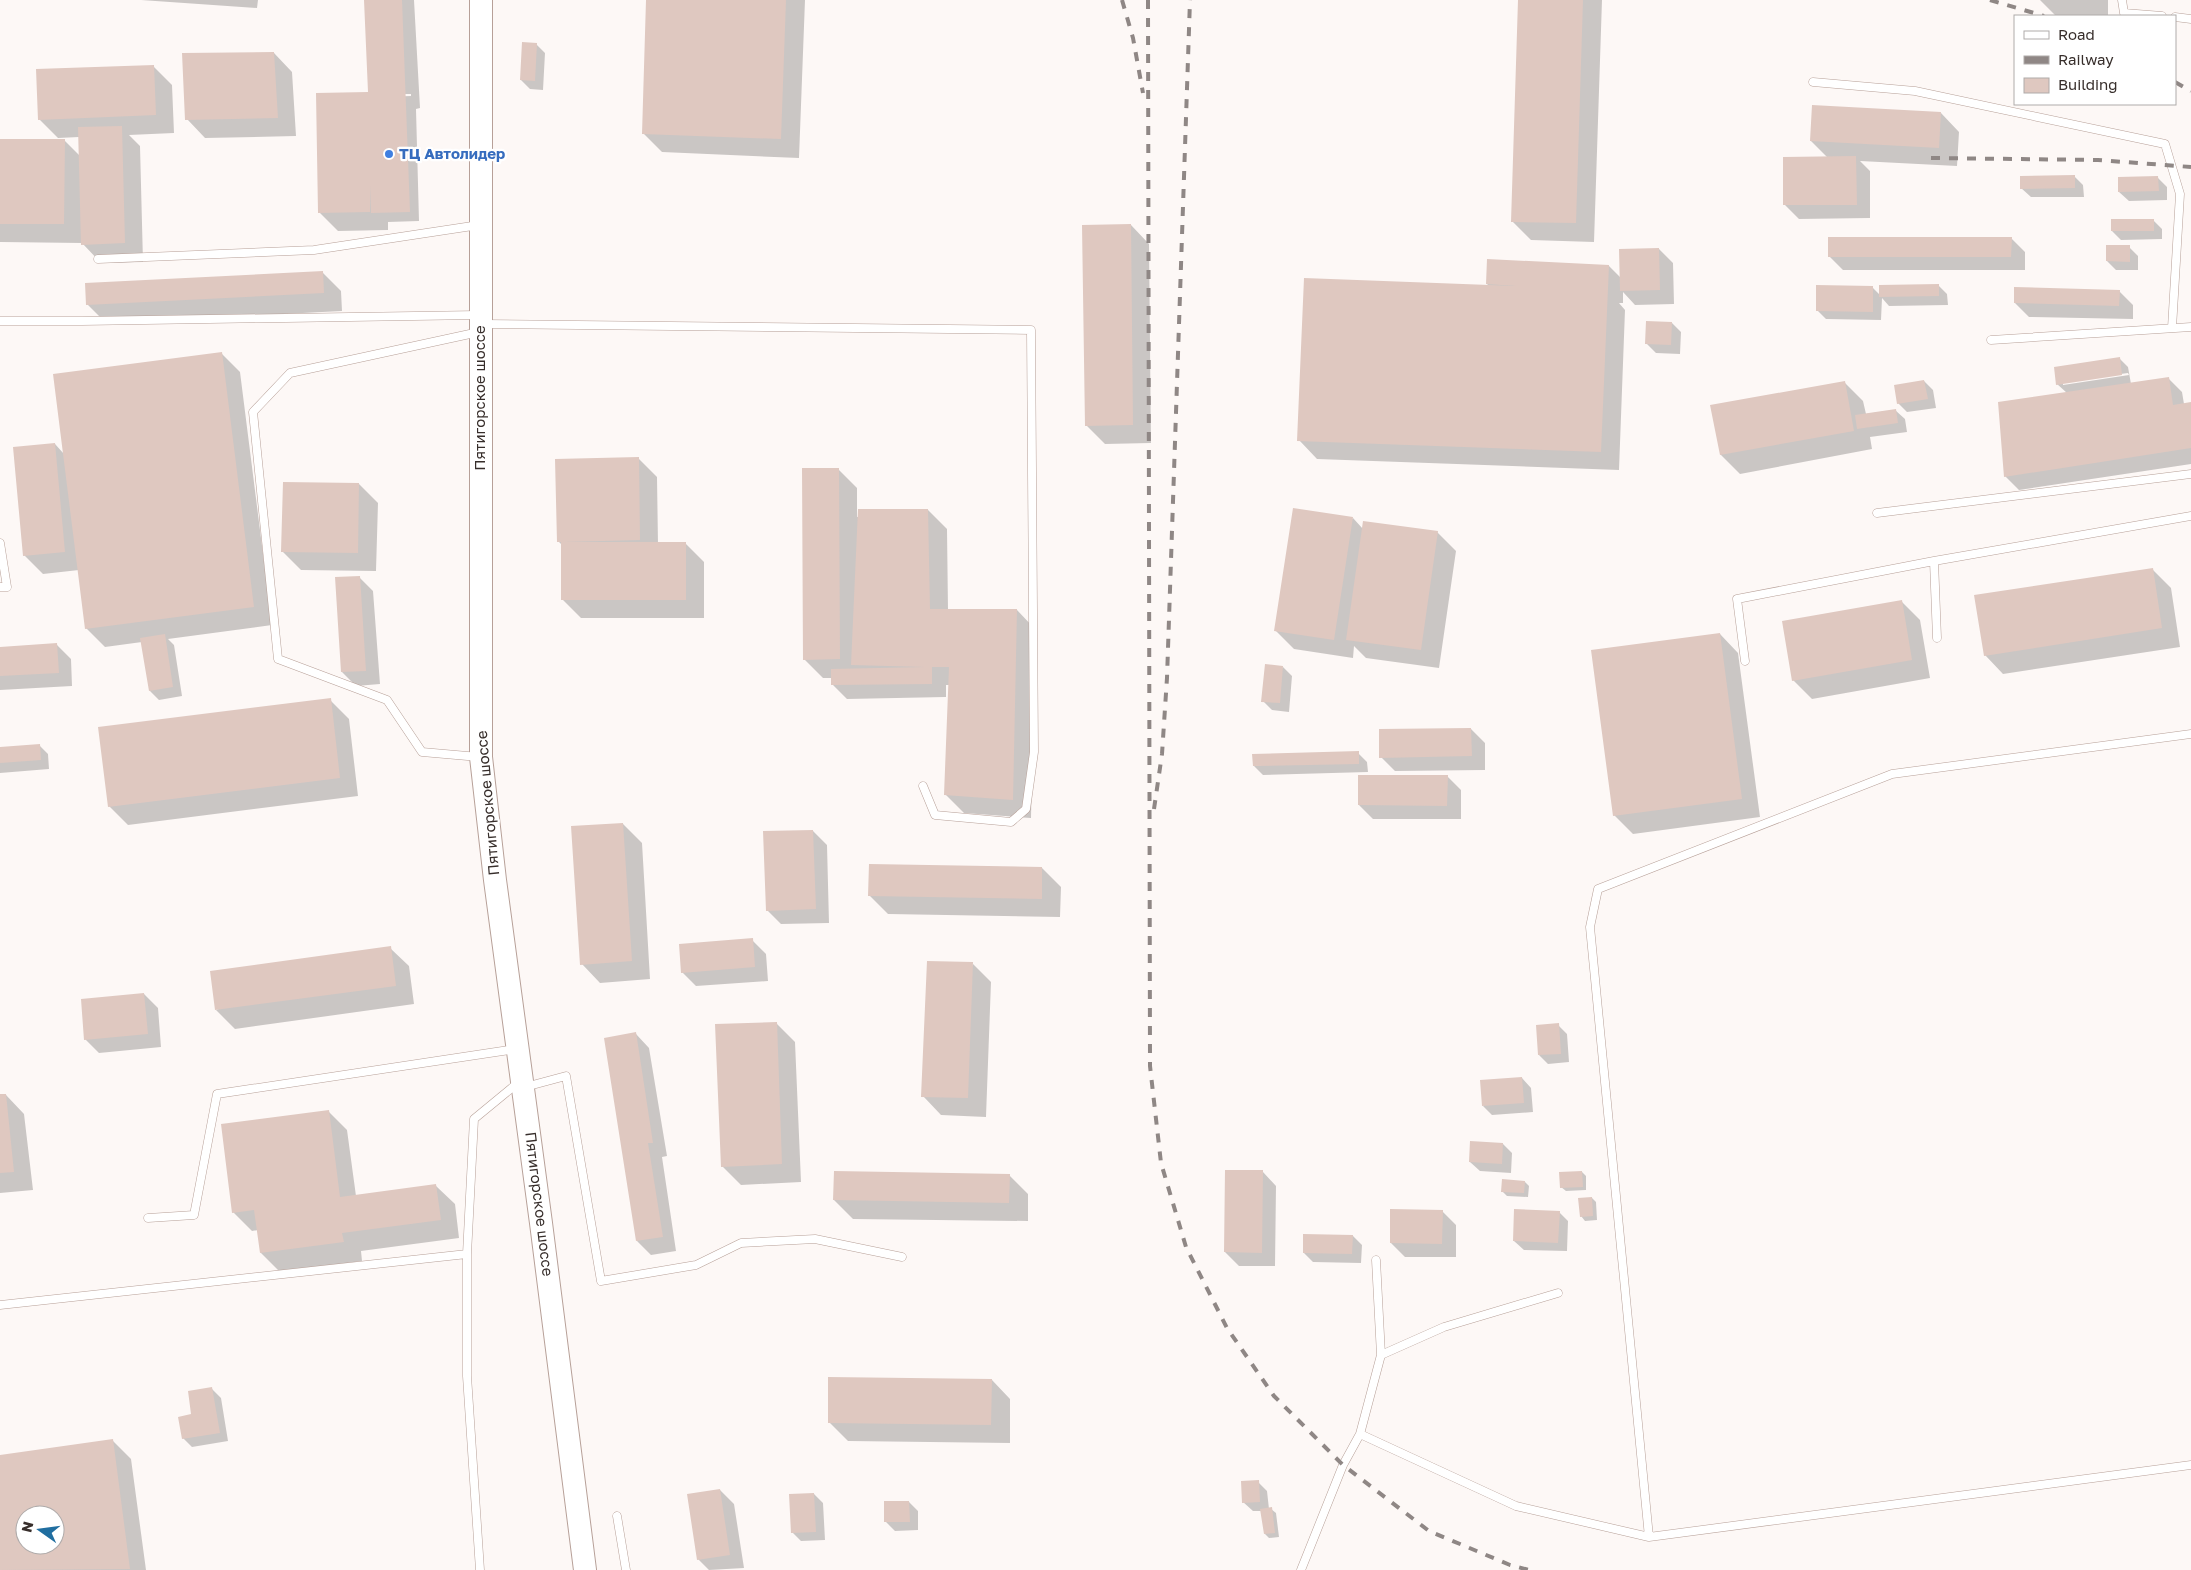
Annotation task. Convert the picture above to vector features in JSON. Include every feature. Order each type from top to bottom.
[{"type":"main road","name":"Пятигорское шоссе","points":[[481,0],[481,757],[495,880],[541,1223],[584,1570]]},
{"type":"lane","points":[[2122,0],[2124,13],[2149,15]]},
{"type":"lane","points":[[2176,17],[2191,19]]},
{"type":"lane","points":[[1813,82],[1915,91],[2165,144],[2180,194],[2172,328]]},
{"type":"lane","points":[[98,259],[314,250],[481,225]]},
{"type":"lane","points":[[0,321],[481,323],[1031,330],[1034,752],[1026,809],[1011,822],[935,816],[923,786]]},
{"type":"lane","points":[[481,323],[290,373],[253,412],[278,658],[387,700],[422,752],[481,757]]},
{"type":"lane","points":[[1991,340],[2191,327]]},
{"type":"lane","points":[[1877,513],[2191,474]]},
{"type":"lane","points":[[1745,661],[1736,599],[1934,561],[2191,516]]},
{"type":"lane","points":[[0,547],[7,587],[0,587]]},
{"type":"lane","points":[[1934,561],[1937,638]]},
{"type":"lane","points":[[1649,1537],[1590,927],[1598,889],[1892,774],[2191,734]]},
{"type":"lane","points":[[148,1218],[194,1215],[217,1094],[518,1049]]},
{"type":"lane","points":[[480,1570],[467,1376],[467,1254],[474,1119],[522,1084],[566,1076],[600,1281],[696,1266],[741,1243],[815,1239],[902,1257]]},
{"type":"lane","points":[[0,1306],[467,1254]]},
{"type":"lane","points":[[1301,1570],[1342,1465],[1360,1434],[1381,1355],[1376,1260]]},
{"type":"lane","points":[[1381,1355],[1444,1327],[1558,1293]]},
{"type":"lane","points":[[1360,1434],[1516,1506],[1649,1537],[2191,1465]]},
{"type":"lane","points":[[617,1516],[626,1570]]},
{"type":"building","points":[[364,0],[402,0],[410,212],[371,213],[370,186],[370,212],[318,213],[316,93],[368,92]]},
{"type":"building","points":[[646,0],[786,0],[781,139],[642,134]]},
{"type":"building","points":[[1518,0],[1583,0],[1576,223],[1511,222]]},
{"type":"building","points":[[522,42],[537,43],[535,81],[520,80]]},
{"type":"building","points":[[274,52],[278,118],[185,120],[182,53]]},
{"type":"building","points":[[154,65],[156,115],[38,120],[36,69]]},
{"type":"building","points":[[1812,105],[1941,112],[1939,148],[1810,141]]},
{"type":"building","points":[[122,126],[125,243],[81,245],[78,127]]},
{"type":"building","points":[[0,139],[65,139],[64,224],[0,224]]},
{"type":"building","points":[[1856,156],[1857,205],[1783,205],[1783,157]]},
{"type":"building","points":[[2075,175],[2075,188],[2020,189],[2020,176]]},
{"type":"building","points":[[2158,176],[2159,191],[2118,192],[2118,177]]},
{"type":"building","points":[[2111,219],[2154,219],[2154,231],[2111,231]]},
{"type":"building","points":[[1131,224],[1133,425],[1085,426],[1082,225]]},
{"type":"building","points":[[1828,237],[2012,237],[2011,257],[1828,257]]},
{"type":"building","points":[[2106,245],[2130,245],[2130,262],[2106,261]]},
{"type":"building","points":[[1659,248],[1660,290],[1620,291],[1619,249]]},
{"type":"building","points":[[1487,259],[1609,265],[1601,452],[1297,441],[1304,278],[1516,286],[1486,284]]},
{"type":"building","points":[[323,271],[324,293],[86,305],[85,283]]},
{"type":"building","points":[[1939,284],[1939,296],[1879,297],[1879,285]]},
{"type":"building","points":[[1816,285],[1873,286],[1873,312],[1816,311]]},
{"type":"building","points":[[2014,287],[2120,290],[2119,306],[2014,303]]},
{"type":"building","points":[[1646,321],[1672,322],[1671,345],[1645,344]]},
{"type":"building","points":[[222,352],[254,607],[85,629],[53,374]]},
{"type":"building","points":[[2120,357],[2122,375],[2056,385],[2054,367]]},
{"type":"building","points":[[2169,377],[2173,405],[2191,402],[2191,448],[2004,477],[1998,402]]},
{"type":"building","points":[[1924,380],[1928,399],[1897,404],[1894,385]]},
{"type":"building","points":[[1845,381],[1854,431],[1720,455],[1710,405]]},
{"type":"building","points":[[1896,409],[1898,423],[1857,429],[1855,415]]},
{"type":"building","points":[[55,443],[65,552],[23,556],[13,447]]},
{"type":"building","points":[[639,457],[640,540],[564,542],[686,542],[686,600],[561,600],[561,542],[557,542],[555,459]]},
{"type":"building","points":[[802,468],[839,468],[840,659],[803,660]]},
{"type":"building","points":[[283,482],[359,483],[358,553],[281,552]]},
{"type":"building","points":[[1293,508],[1353,517],[1334,640],[1274,631]]},
{"type":"building","points":[[858,509],[928,509],[930,609],[1017,609],[1013,800],[944,795],[949,667],[932,667],[932,684],[831,685],[831,669],[925,667],[851,665]]},
{"type":"building","points":[[1363,521],[1438,531],[1421,650],[1346,640]]},
{"type":"building","points":[[2153,568],[2162,628],[1984,656],[1974,595]]},
{"type":"building","points":[[360,576],[366,671],[341,672],[335,577]]},
{"type":"building","points":[[1902,600],[1912,660],[1792,681],[1782,621]]},
{"type":"building","points":[[1720,633],[1742,799],[1613,816],[1591,650]]},
{"type":"building","points":[[165,634],[173,687],[149,691],[140,638]]},
{"type":"building","points":[[57,643],[59,673],[0,676],[0,647]]},
{"type":"building","points":[[1265,664],[1283,666],[1280,703],[1261,702]]},
{"type":"building","points":[[331,698],[340,778],[108,807],[98,727]]},
{"type":"building","points":[[1471,728],[1472,756],[1379,758],[1379,729]]},
{"type":"building","points":[[40,744],[41,760],[0,763],[0,747]]},
{"type":"building","points":[[1359,751],[1359,764],[1253,766],[1252,754]]},
{"type":"building","points":[[1358,775],[1448,775],[1447,806],[1358,805]]},
{"type":"building","points":[[623,823],[632,961],[580,965],[571,826]]},
{"type":"building","points":[[813,830],[816,909],[766,911],[763,831]]},
{"type":"building","points":[[869,864],[1042,867],[1042,899],[868,896]]},
{"type":"building","points":[[753,938],[755,967],[681,973],[679,944]]},
{"type":"building","points":[[391,946],[396,986],[215,1010],[210,971]]},
{"type":"building","points":[[927,961],[973,962],[968,1098],[921,1097]]},
{"type":"building","points":[[144,993],[148,1034],[84,1040],[81,999]]},
{"type":"building","points":[[777,1022],[782,1164],[721,1167],[715,1024]]},
{"type":"building","points":[[1559,1023],[1561,1054],[1538,1055],[1536,1025]]},
{"type":"building","points":[[636,1032],[653,1143],[648,1143],[663,1237],[636,1241],[604,1038]]},
{"type":"building","points":[[1522,1077],[1524,1103],[1482,1106],[1480,1080]]},
{"type":"building","points":[[0,1094],[6,1094],[14,1172],[0,1173]]},
{"type":"building","points":[[329,1110],[340,1197],[436,1184],[441,1220],[342,1233],[344,1242],[260,1253],[254,1210],[232,1213],[221,1124]]},
{"type":"building","points":[[1470,1141],[1503,1143],[1502,1164],[1469,1162]]},
{"type":"building","points":[[1225,1170],[1263,1170],[1262,1253],[1224,1252]]},
{"type":"building","points":[[834,1171],[1010,1174],[1009,1203],[833,1200]]},
{"type":"building","points":[[1582,1171],[1583,1187],[1560,1188],[1559,1172]]},
{"type":"building","points":[[1502,1179],[1525,1181],[1524,1193],[1501,1192]]},
{"type":"building","points":[[1592,1197],[1593,1216],[1580,1217],[1578,1198]]},
{"type":"building","points":[[1390,1209],[1443,1210],[1442,1244],[1390,1243]]},
{"type":"building","points":[[1514,1209],[1560,1211],[1558,1243],[1513,1241]]},
{"type":"building","points":[[1303,1234],[1353,1235],[1352,1254],[1303,1253]]},
{"type":"building","points":[[828,1377],[992,1379],[991,1425],[828,1423]]},
{"type":"building","points":[[212,1387],[220,1433],[182,1439],[178,1417],[191,1414],[188,1391]]},
{"type":"building","points":[[113,1439],[130,1569],[0,1570],[0,1455]]},
{"type":"building","points":[[1259,1480],[1260,1502],[1242,1503],[1241,1481]]},
{"type":"building","points":[[720,1489],[730,1555],[697,1560],[687,1494]]},
{"type":"building","points":[[814,1493],[816,1532],[791,1533],[789,1494]]},
{"type":"building","points":[[884,1501],[909,1501],[910,1522],[884,1522]]},
{"type":"building","points":[[1272,1507],[1275,1533],[1264,1534],[1260,1509]]},
{"type":"railway","points":[[1122,0],[1133,38],[1143,93]]},
{"type":"railway","points":[[1148,0],[1150,1066],[1161,1163],[1186,1247],[1227,1328],[1274,1396],[1343,1465],[1429,1531],[1510,1565],[1529,1570]]},
{"type":"railway","points":[[1154,809],[1162,754],[1167,678],[1190,0]]},
{"type":"railway","points":[[1990,0],[2041,15]]},
{"type":"railway","points":[[2176,83],[2191,91]]},
{"type":"railway","points":[[1931,158],[2098,160],[2191,167]]},
{"type":"place","name":"ТЦ Автолидер","points":[[389,154]]}]
